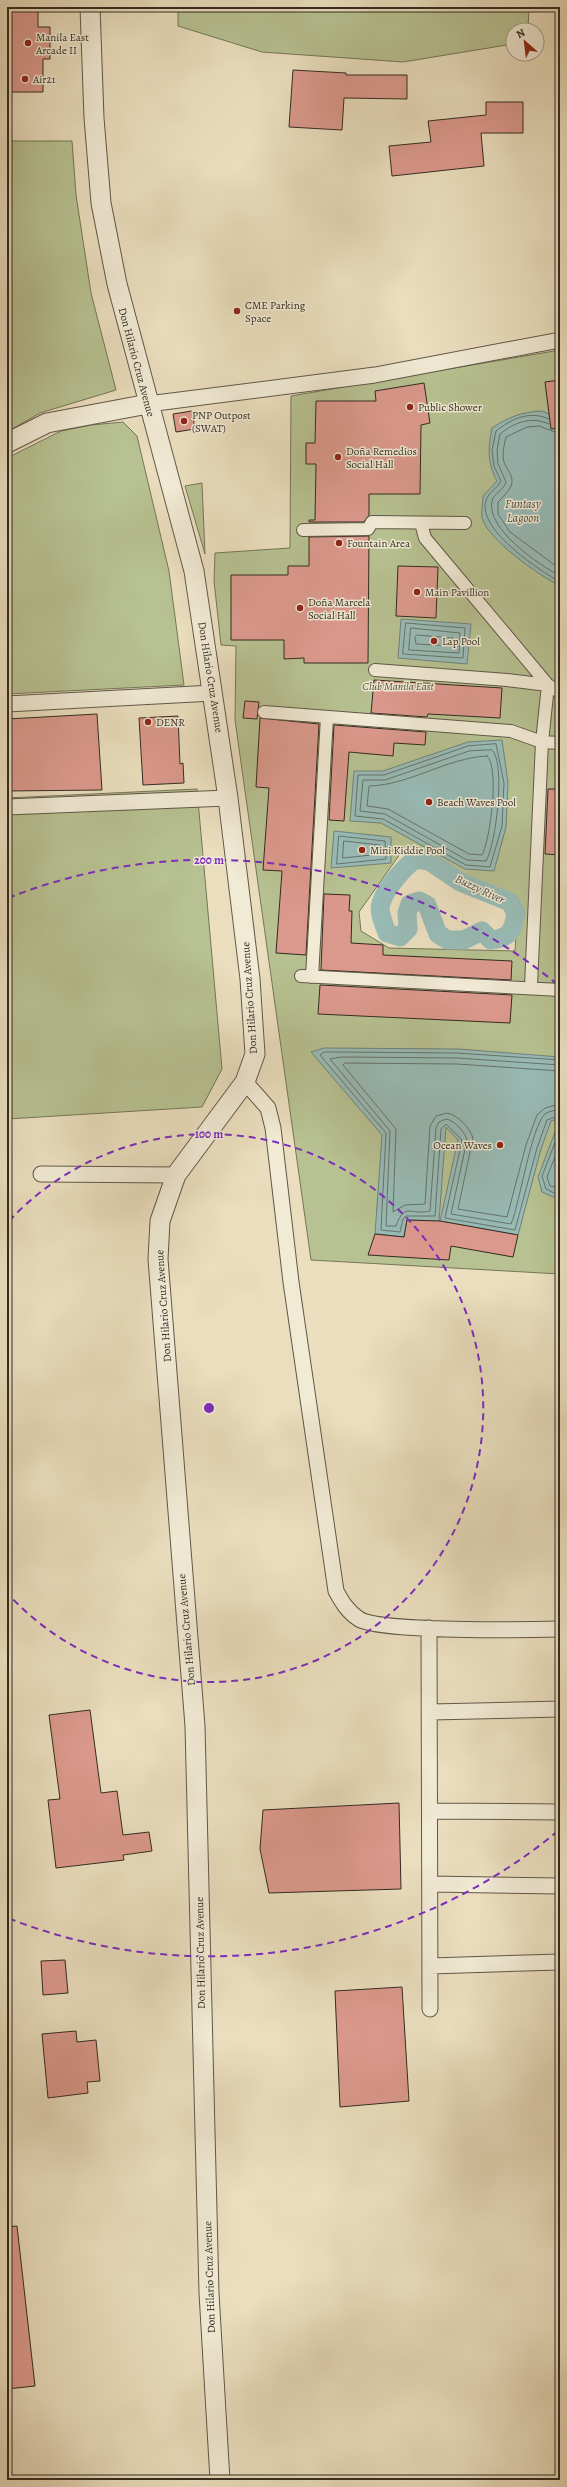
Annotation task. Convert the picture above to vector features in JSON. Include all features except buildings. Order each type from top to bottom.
[{"type":"street","name":"Don Hilario Cruz Avenue","points":[[90,7],[94,118],[101,203],[117,284],[194,571],[228,798],[250,979],[255,1054],[245,1082],[176,1175],[160,1221],[158,1259],[195,1726],[209,2293],[220,2480]]},
{"type":"street","points":[[7,443],[47,423],[148,404],[375,374],[560,340]]},
{"type":"street","points":[[303,530],[368,529],[372,522],[465,523]]},
{"type":"street","points":[[421,522],[425,538],[548,685],[560,692]]},
{"type":"street","points":[[375,670],[507,680],[548,685]]},
{"type":"street","points":[[531,986],[542,742],[548,685]]},
{"type":"street","points":[[7,704],[213,693]]},
{"type":"street","points":[[264,712],[511,731],[542,742],[560,742]]},
{"type":"street","points":[[328,717],[306,977],[531,986],[560,990]]},
{"type":"street","points":[[7,807],[228,798]]},
{"type":"street","points":[[245,1082],[268,1108],[273,1128],[291,1282],[336,1590],[345,1606],[359,1620],[376,1624],[429,1628],[558,1629]]},
{"type":"street","points":[[41,1174],[176,1175]]},
{"type":"street","points":[[429,1628],[431,1712],[430,2009]]},
{"type":"street","points":[[431,1712],[560,1709]]},
{"type":"street","points":[[430,1812],[560,1812]]},
{"type":"street","points":[[430,1884],[560,1886]]},
{"type":"street","points":[[430,1966],[560,1962]]},
{"type":"green space","points":[[178,7],[529,7],[528,22],[505,22],[505,45],[403,62],[262,52],[178,26]]},
{"type":"green space","points":[[7,141],[72,141],[76,195],[91,293],[116,390],[40,413],[7,432]]},
{"type":"green space","name":"Club Manila East","points":[[560,350],[560,1274],[311,1260],[235,720],[236,646],[221,645],[214,581],[215,553],[290,548],[291,396]],"holes":[[[413,852],[461,880],[518,902],[515,951],[389,948],[361,931],[359,912],[400,854]]]},
{"type":"green space","points":[[123,422],[137,436],[169,571],[184,685],[7,694],[7,458],[61,431],[91,425]]},
{"type":"green space","points":[[202,483],[205,554],[185,486]]},
{"type":"green space","points":[[197,789],[222,1069],[202,1107],[7,1119],[7,798]]},
{"type":"water","name":"Funtasy Lagoon","points":[[542,411],[560,419],[560,586],[528,566],[504,547],[486,527],[482,518],[483,496],[497,481],[491,468],[489,455],[492,428],[516,416]]},
{"type":"water","name":"Lap Pool","points":[[401,619],[471,624],[467,664],[398,658]]},
{"type":"water","name":"Beach Waves Pool","points":[[502,740],[508,783],[506,827],[494,871],[465,869],[381,823],[350,821],[354,771],[383,771],[468,742]]},
{"type":"water","name":"Mini Kiddie Pool","points":[[334,831],[391,837],[391,863],[331,868]]},
{"type":"water","name":"Ocean Waves","points":[[324,1048],[458,1049],[560,1057],[560,1118],[551,1121],[541,1149],[518,1235],[440,1221],[458,1140],[446,1127],[439,1221],[407,1220],[404,1237],[375,1234],[382,1135],[311,1052]]},
{"type":"water","points":[[560,1119],[560,1196],[553,1197],[542,1192],[538,1177]]},
{"type":"waterway","name":"Buzzy River","points":[[416,859],[429,861],[460,882],[510,902],[516,913],[514,925],[510,932],[502,937],[491,940],[482,931],[464,940],[448,940],[438,934],[427,905],[419,901],[410,904],[407,913],[408,929],[400,937],[387,933],[380,910],[383,897],[396,878],[416,859]]},
{"type":"place","name":"Manila East Arcade II","points":[[28,43]]},
{"type":"place","name":"Air21","points":[[25,79]]},
{"type":"place","name":"CME Parking Space","points":[[237,311]]},
{"type":"place","name":"Public Shower","points":[[410,407]]},
{"type":"place","name":"PNP Outpost (SWAT)","points":[[184,421]]},
{"type":"place","name":"Doña Remedios Social Hall","points":[[338,457]]},
{"type":"place","name":"Fountain Area","points":[[339,543]]},
{"type":"place","name":"Main Pavillion","points":[[417,592]]},
{"type":"place","name":"Doña Marcela Social Hall","points":[[300,608]]},
{"type":"place","name":"Lap Pool","points":[[434,641]]},
{"type":"place","name":"DENR","points":[[148,722]]},
{"type":"place","name":"Beach Waves Pool","points":[[429,802]]},
{"type":"place","name":"Mini Kiddie Pool","points":[[362,850]]},
{"type":"place","name":"Ocean Waves","points":[[500,1145]]}]
